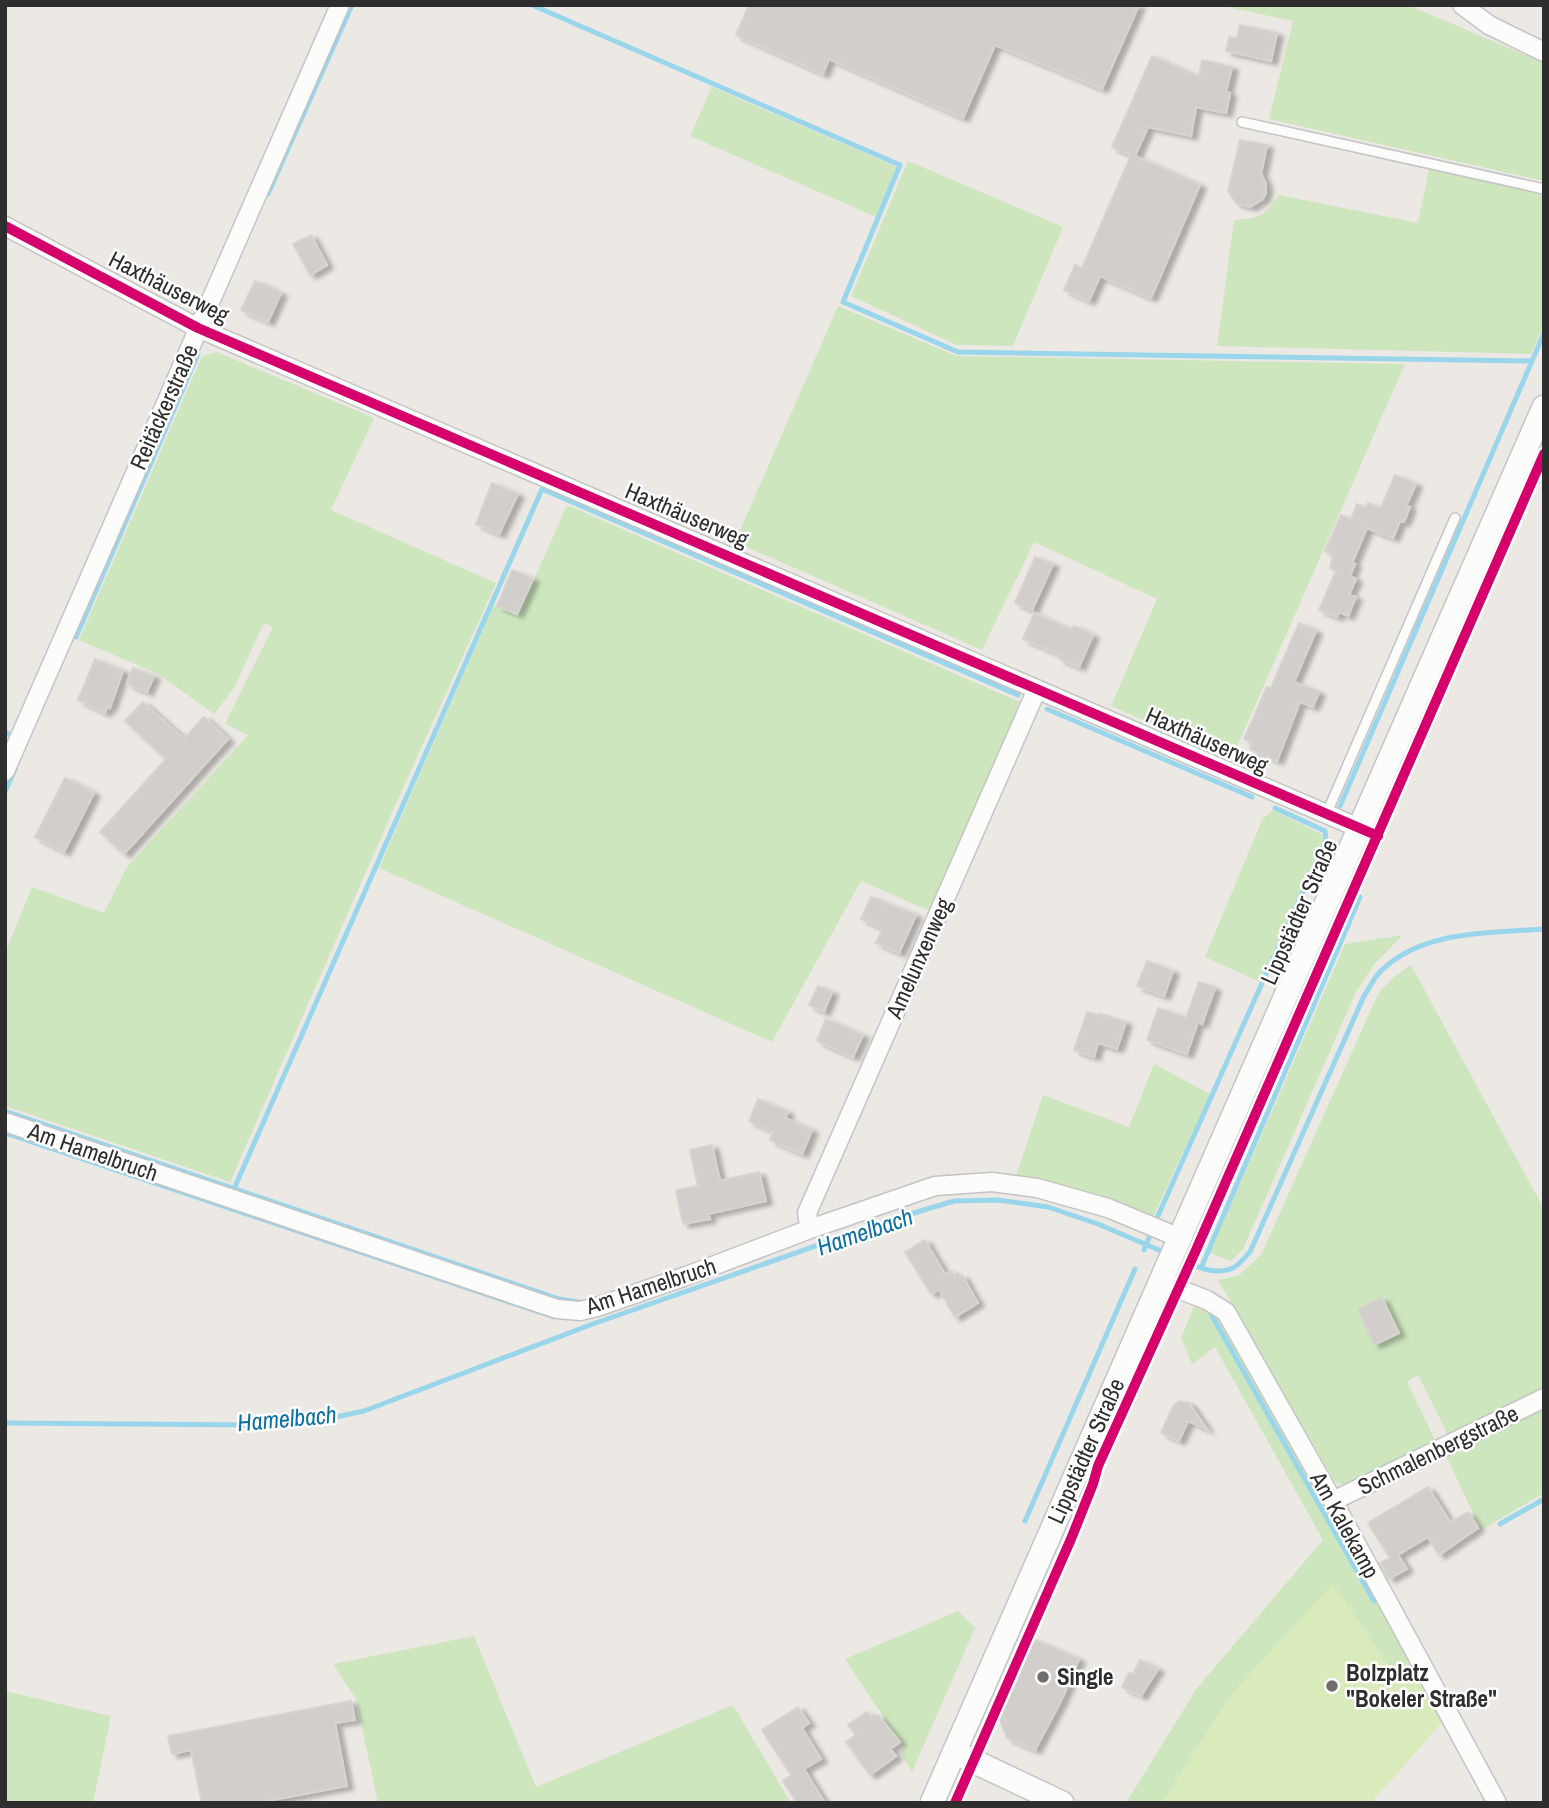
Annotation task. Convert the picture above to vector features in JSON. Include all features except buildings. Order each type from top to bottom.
[{"type":"street","name":"Reitäckerstraße","points":[[5,771],[340,5]]},
{"type":"street","points":[[1462,5],[1489,25],[1544,52]]},
{"type":"street","name":"Haxthäuserweg","points":[[5,226],[198,328],[1359,828]]},
{"type":"street","name":"Lippstädter Straße","points":[[932,1803],[1544,407]]},
{"type":"street","name":"Amelunxenweg","points":[[810,1229],[807,1213],[1037,689]]},
{"type":"street","name":"Am Hamelbruch","points":[[5,1122],[557,1309],[580,1311],[597,1307],[935,1186],[992,1182],[1065,1194],[1108,1208],[1179,1240]]},
{"type":"street","name":"Am Kalekamp","points":[[1163,1275],[1226,1312],[1333,1501],[1497,1803]]},
{"type":"street","name":"Schmalenbergstraße","points":[[1333,1501],[1544,1398]]},
{"type":"street","points":[[954,1752],[1062,1803]]},
{"type":"lane","points":[[1242,122],[1544,189]]},
{"type":"lane","points":[[1326,815],[1455,518]]},
{"type":"green space","points":[[1232,5],[1408,5],[1544,63],[1544,181],[1269,119],[1293,21],[1231,8]]},
{"type":"green space","points":[[712,87],[897,167],[876,217],[690,136]]},
{"type":"green space","points":[[908,161],[1063,227],[1013,346],[957,345],[851,296]]},
{"type":"green space","points":[[1429,169],[1544,195],[1544,324],[1531,354],[1217,346],[1234,220],[1261,215],[1279,195],[1418,223]]},
{"type":"green space","points":[[838,306],[957,356],[1405,364],[1232,758],[1111,706],[1157,599],[1034,542],[982,650],[735,542]]},
{"type":"green space","points":[[217,352],[374,418],[331,510],[496,583],[230,1182],[5,1106],[5,953],[32,887],[104,913],[127,867],[248,735],[225,724],[273,627],[264,623],[234,688],[214,714],[158,674],[79,640],[202,356]]},
{"type":"green space","points":[[567,505],[1020,702],[932,912],[861,881],[772,1042],[379,868],[494,605],[518,616]]},
{"type":"green space","points":[[1273,810],[1325,836],[1260,982],[1205,957],[1263,818]]},
{"type":"green space","points":[[1403,935],[1375,963],[1355,994],[1243,1249],[1231,1261],[1210,1253],[1345,944]]},
{"type":"green space","points":[[1411,965],[1544,1209],[1544,1389],[1448,1435],[1418,1375],[1407,1382],[1436,1442],[1346,1485],[1335,1482],[1218,1280],[1238,1276],[1261,1255],[1378,994],[1394,977]]},
{"type":"green space","points":[[1154,1064],[1210,1094],[1153,1217],[1086,1193],[1016,1176],[1043,1095],[1129,1127]]},
{"type":"green space","points":[[1196,1302],[1223,1318],[1411,1660],[1396,1677],[1333,1584],[1231,1695],[1162,1803],[1126,1803],[1197,1688],[1323,1540],[1215,1347],[1192,1364],[1181,1338]]},
{"type":"green space","points":[[1544,1407],[1544,1493],[1481,1530],[1445,1454]]},
{"type":"green space","name":"Bolzplatz \"Bokeler Straße\"","points":[[1333,1583],[1395,1676],[1411,1660],[1444,1720],[1371,1803],[1162,1803],[1231,1695]]},
{"type":"green space","points":[[958,1611],[975,1628],[912,1772],[900,1752],[904,1748],[845,1659]]},
{"type":"green space","points":[[474,1636],[536,1787],[733,1705],[791,1803],[378,1803],[356,1699],[333,1664]]},
{"type":"green space","points":[[5,1691],[111,1716],[93,1803],[5,1803]]},
{"type":"waterway","points":[[268,194],[352,5]]},
{"type":"waterway","points":[[532,5],[900,165],[843,302],[958,352],[1532,361],[1544,333]]},
{"type":"waterway","points":[[76,637],[198,354]]},
{"type":"waterway","points":[[1340,806],[1532,361]]},
{"type":"waterway","points":[[234,1189],[542,489],[1018,695]]},
{"type":"waterway","points":[[1047,709],[1252,797]]},
{"type":"waterway","points":[[5,732],[9,734]]},
{"type":"waterway","points":[[5,792],[15,769]]},
{"type":"waterway","points":[[1157,1218],[1326,840],[1325,831],[1275,808]]},
{"type":"waterway","points":[[1201,1268],[1360,897]]},
{"type":"waterway","name":"Hamelbach","points":[[1178,1259],[1219,1271],[1235,1267],[1250,1252],[1364,996],[1380,972],[1400,956],[1438,940],[1480,933],[1544,929]]},
{"type":"waterway","points":[[5,1111],[559,1299],[579,1302]]},
{"type":"waterway","points":[[5,1133],[554,1317]]},
{"type":"waterway","name":"Hamelbach","points":[[5,1423],[264,1425],[312,1422],[364,1411],[590,1325],[884,1222],[954,1201],[998,1200],[1048,1207],[1098,1224],[1166,1253]]},
{"type":"waterway","name":"Hamelbach","points":[[1144,1250],[1149,1238]]},
{"type":"waterway","points":[[1025,1521],[1135,1269]]},
{"type":"waterway","points":[[1212,1316],[1374,1601]]},
{"type":"waterway","points":[[1500,1524],[1544,1499]]},
{"type":"cycle path","points":[[5,226],[198,328],[1378,836]]},
{"type":"cycle path","points":[[955,1803],[1071,1539],[1098,1466],[1196,1250],[1544,454]]},
{"type":"place","name":"Single","points":[[1043,1677]]},
{"type":"place","name":"Bolzplatz \"Bokeler Straße\"","points":[[1332,1686]]}]
